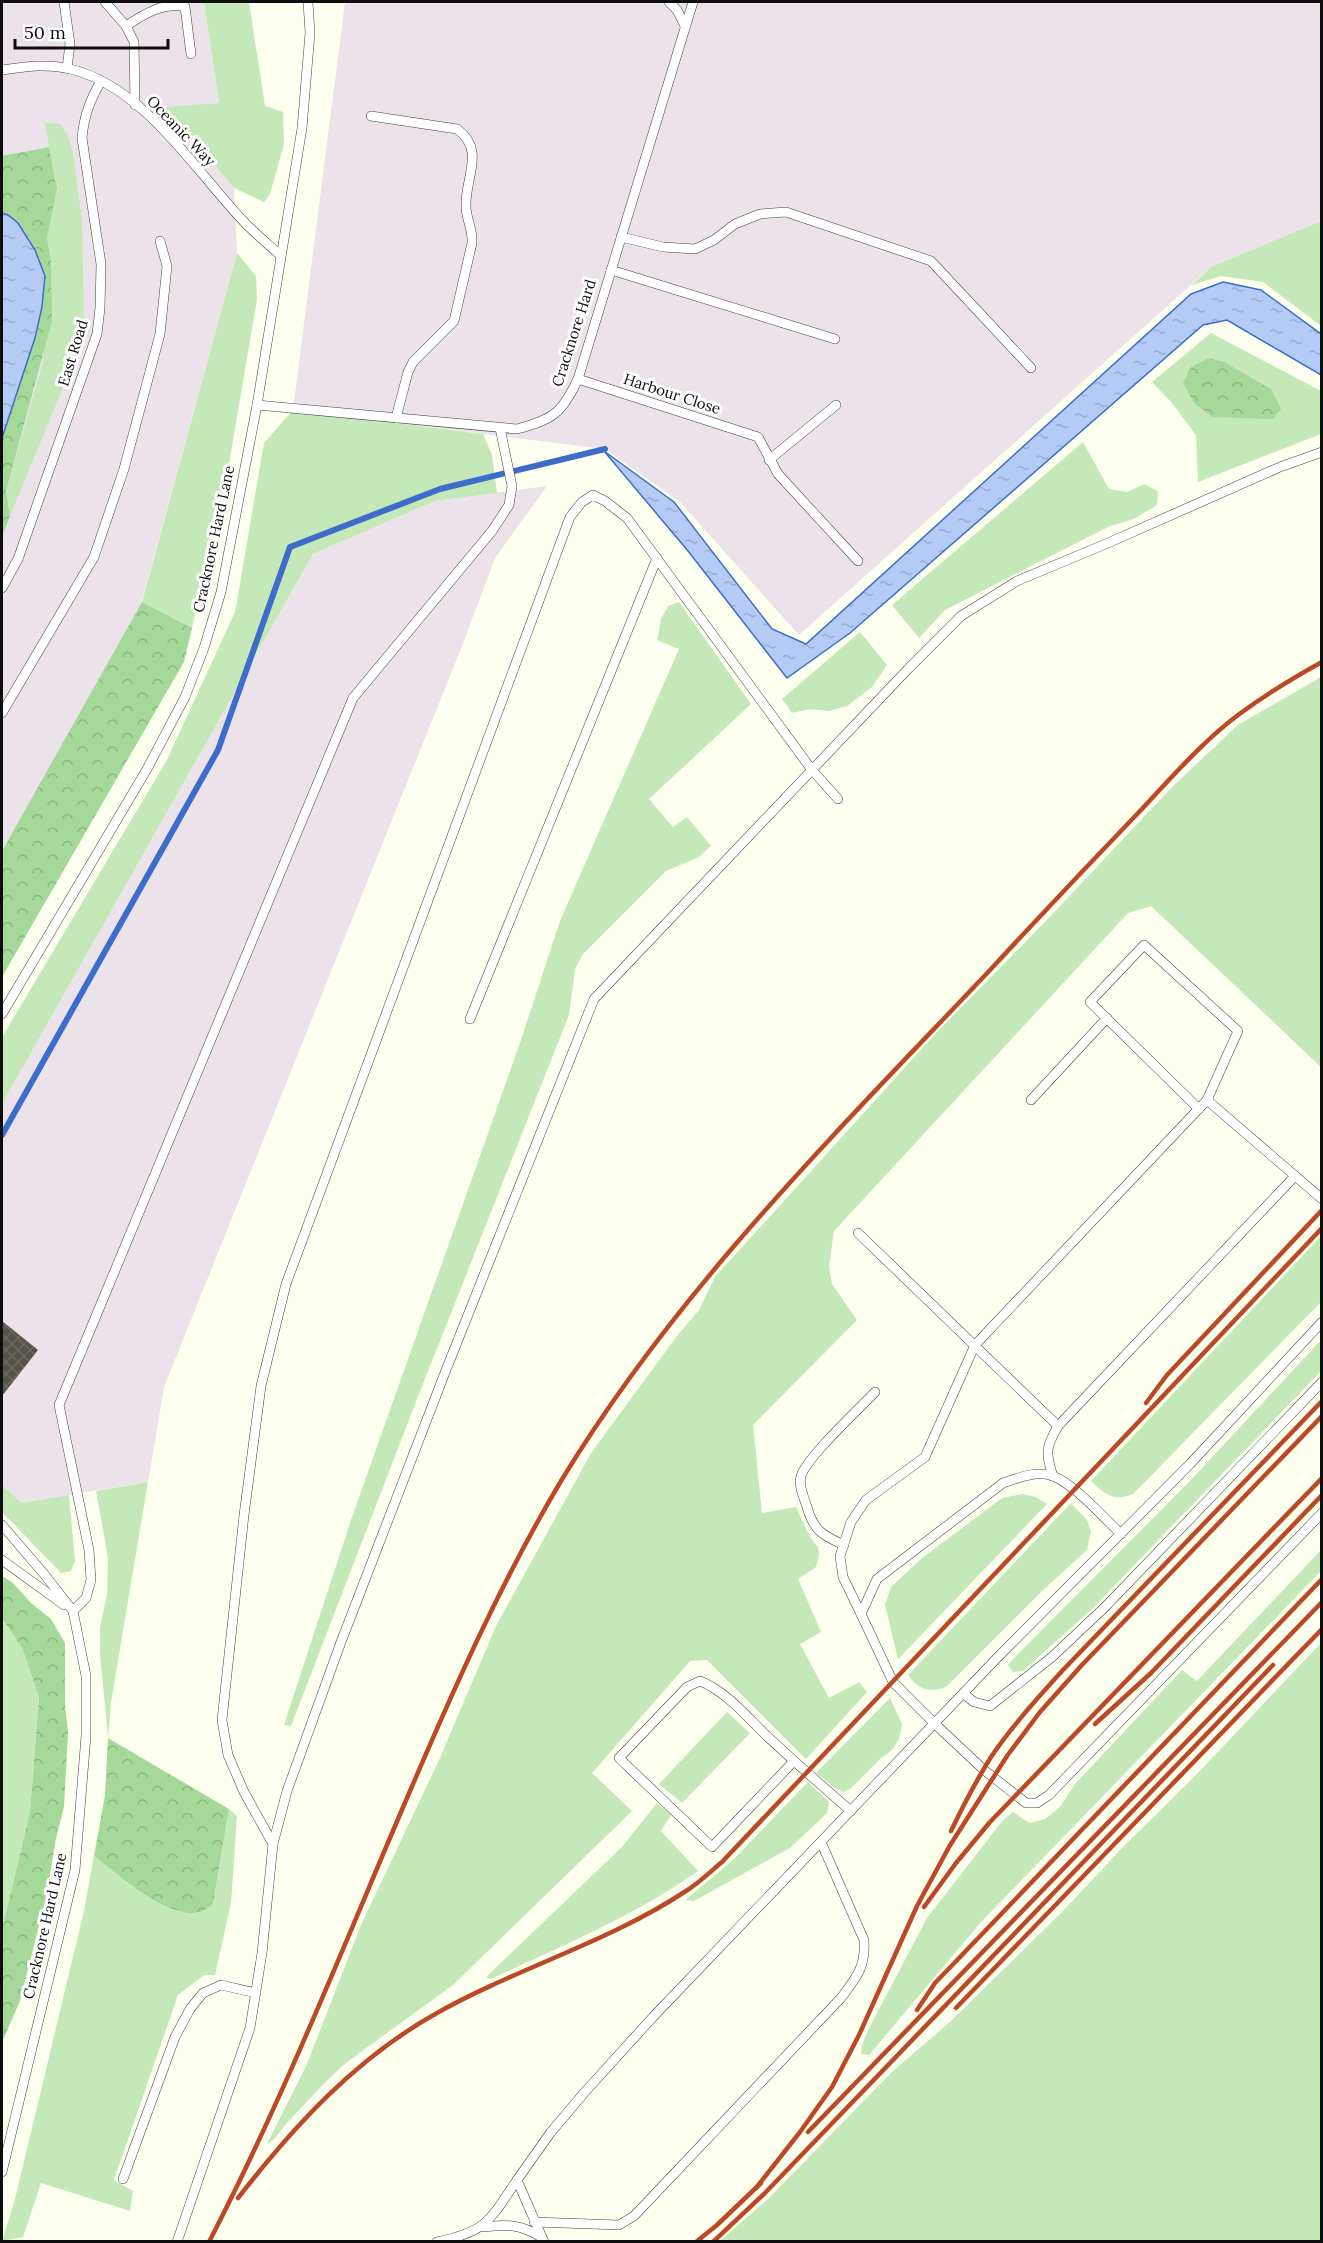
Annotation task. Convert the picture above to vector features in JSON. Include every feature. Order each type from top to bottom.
[{"type":"lane","points":[[64,2],[70,44],[67,68]]},
{"type":"lane","points":[[105,2],[126,26],[134,42],[135,105]]},
{"type":"lane","name":"Cracknore Hard Lane","points":[[2,1014],[147,769],[185,698],[204,648],[221,592],[257,405],[302,128],[310,33],[308,2]]},
{"type":"lane","points":[[669,2],[677,10],[685,26]]},
{"type":"lane","name":"Cracknore Hard","points":[[257,405],[517,429],[545,422],[566,404],[578,379],[693,2]]},
{"type":"lane","points":[[126,26],[143,14],[159,8],[175,5],[185,7],[191,54]]},
{"type":"lane","name":"Oceanic Way","points":[[2,70],[34,66],[67,68],[101,81],[135,105],[179,147],[247,225],[280,255]]},
{"type":"lane","name":"East Road","points":[[2,588],[18,559],[97,334],[101,264],[82,138],[83,121],[90,101],[101,81]]},
{"type":"lane","points":[[371,116],[457,129],[466,136],[474,152],[466,200],[466,215],[473,233],[459,306],[454,321],[413,362],[408,372],[396,418]]},
{"type":"lane","points":[[621,237],[663,247],[695,249],[714,240],[735,224],[760,214],[786,212],[931,261],[1031,368]]},
{"type":"lane","points":[[2,713],[94,557],[124,469],[159,334],[167,266],[160,241]]},
{"type":"lane","points":[[611,270],[835,339]]},
{"type":"lane","name":"Harbour Close","points":[[578,379],[758,437],[769,459]]},
{"type":"lane","points":[[836,405],[769,459],[778,474],[858,561]]},
{"type":"lane","points":[[2,1560],[73,1611],[86,1598],[91,1580],[89,1550],[59,1405],[353,698],[492,531],[509,505],[512,486],[500,428]]},
{"type":"lane","points":[[177,2241],[250,2028],[262,1953],[273,1844],[287,1791],[341,1642],[506,1215],[594,999],[961,616],[1017,581],[1280,466],[1322,452]]},
{"type":"lane","points":[[273,1844],[244,1792],[228,1755],[222,1720],[244,1515],[261,1386],[286,1284],[570,517],[582,502],[593,495],[627,518],[812,770],[838,799]]},
{"type":"lane","points":[[470,1020],[657,558]]},
{"type":"lane","points":[[1199,1109],[1090,1002],[1144,945],[1238,1030],[1207,1100],[1199,1109],[975,1345],[926,1457],[866,1500],[851,1522],[840,1557],[843,1577],[893,1682],[935,1724],[1015,1796],[1026,1803],[1037,1803],[1049,1795],[1322,1513]]},
{"type":"lane","points":[[1031,1100],[1107,1018]]},
{"type":"lane","points":[[1207,1100],[1322,1199]]},
{"type":"lane","points":[[1053,1476],[1046,1458],[1048,1445],[1058,1426],[1295,1176]]},
{"type":"lane","points":[[858,1233],[1058,1426]]},
{"type":"lane","points":[[437,2241],[472,2233],[489,2220],[550,2132],[584,2092],[820,1842],[1190,1464],[1322,1322]]},
{"type":"lane","points":[[964,1694],[974,1702],[990,1706],[1052,1657],[1105,1607],[1322,1382]]},
{"type":"lane","points":[[844,1545],[817,1530],[809,1515],[800,1484],[802,1474],[816,1455],[875,1392]]},
{"type":"lane","points":[[861,1614],[877,1579],[1003,1483],[1027,1474],[1053,1476],[1074,1490],[1121,1534]]},
{"type":"lane","name":"Cracknore Hard Lane","points":[[2,1525],[73,1611],[86,1676],[86,1747],[75,1870],[2,2172]]},
{"type":"lane","points":[[794,1761],[712,1847],[619,1758],[687,1687],[700,1681],[711,1685],[851,1811]]},
{"type":"lane","points":[[534,2222],[619,2224],[634,2216],[841,1998],[857,1977],[865,1958],[864,1940],[820,1842]]},
{"type":"lane","points":[[123,2180],[175,2037],[190,2008],[203,1993],[221,1985],[256,1993]]},
{"type":"lane","points":[[517,2180],[543,2239]]},
{"type":"lane","points":[[480,2228],[503,2224],[516,2225],[526,2228],[543,2239]]},
{"type":"shaded area","points":[[2,2],[204,2],[219,103],[165,108],[234,188],[237,253],[139,611],[2,851]]},
{"type":"shaded area","points":[[345,2],[1321,2],[1321,221],[1211,267],[799,635],[680,502],[605,449],[293,410]]},
{"type":"shaded area","points":[[547,486],[495,558],[462,646],[164,1387],[148,1482],[22,1503],[2,1485],[2,1104],[313,554],[435,501]]},
{"type":"green space","points":[[204,2],[249,2],[265,106],[283,112],[284,144],[270,194],[264,202],[234,188],[165,107],[219,103]]},
{"type":"green space","points":[[45,123],[60,124],[67,134],[73,153],[82,220],[84,323],[76,356],[10,516],[6,491],[43,362],[51,261],[47,238],[57,189]]},
{"type":"green space","points":[[49,147],[57,189],[47,238],[51,261],[52,321],[6,491],[10,516],[2,536],[2,438],[35,338],[42,307],[35,250],[18,223],[2,213],[2,156]]},
{"type":"green space","points":[[1321,221],[1321,326],[1263,282],[1221,276],[1192,285],[1211,267]]},
{"type":"green space","points":[[237,253],[256,276],[257,300],[229,464],[192,628],[142,602]]},
{"type":"green space","points":[[1211,333],[1321,391],[1321,434],[1198,482],[1196,435],[1172,403],[1152,382]]},
{"type":"green space","points":[[1209,358],[1224,362],[1271,389],[1281,409],[1273,419],[1212,417],[1194,403],[1183,383],[1191,367]]},
{"type":"green space","points":[[293,410],[483,434],[492,455],[497,493],[435,501],[313,554],[2,1104],[2,1037],[167,760],[235,612],[264,443]]},
{"type":"green space","points":[[1083,442],[1109,489],[1127,492],[1144,484],[1158,491],[1157,505],[1134,519],[1110,526],[945,610],[919,638],[892,605]]},
{"type":"green space","points":[[142,602],[192,628],[184,662],[2,977],[2,851]]},
{"type":"green space","points":[[679,602],[751,704],[649,799],[673,827],[687,817],[711,846],[699,857],[666,871],[583,954],[575,969],[569,1015],[291,1726],[284,1725],[351,1520],[520,1043],[560,921],[679,649],[657,640],[661,619],[668,606]]},
{"type":"green space","points":[[860,632],[887,665],[872,687],[847,706],[829,711],[810,709],[792,713],[782,699]]},
{"type":"green space","points":[[1321,677],[1321,1067],[1151,906],[1128,913],[834,1231],[829,1267],[832,1284],[857,1320],[753,1425],[762,1513],[796,1507],[810,1537],[818,1547],[816,1567],[798,1579],[821,1632],[800,1644],[829,1698],[859,1682],[867,1692],[806,1759],[707,1660],[690,1661],[592,1773],[632,1811],[453,1985],[347,2062],[267,2144],[307,2064],[361,1925],[440,1758],[496,1626],[591,1453],[677,1336],[699,1310],[715,1277],[937,1032],[1173,786],[1238,725]]},
{"type":"green space","points":[[1321,1236],[1321,1302],[1133,1494],[1115,1497],[1096,1486],[1091,1481]]},
{"type":"green space","points":[[1321,1340],[1321,1371],[1092,1609],[1023,1671],[1013,1672],[1008,1665],[1015,1657],[1191,1480]]},
{"type":"green space","points":[[148,1482],[111,1703],[108,1738],[100,1654],[100,1628],[107,1594],[108,1558],[96,1491]]},
{"type":"green space","points":[[2,1485],[22,1503],[69,1495],[75,1561],[71,1571],[61,1573],[2,1512]]},
{"type":"green space","points":[[1022,1494],[1036,1497],[1047,1504],[898,1659],[885,1605],[891,1587],[922,1558],[1002,1498]]},
{"type":"green space","points":[[1071,1503],[1087,1520],[1091,1531],[1087,1550],[1042,1591],[946,1687],[929,1690],[916,1684],[908,1675]]},
{"type":"green space","points":[[1321,1550],[1321,1571],[981,1922],[869,2055],[861,2054],[868,2030],[927,1918],[1003,1820],[1013,1812],[1030,1823],[1045,1819],[1060,1807],[1075,1784],[1182,1670],[1197,1681]]},
{"type":"green space","points":[[2,1576],[12,1582],[31,1603],[51,1619],[65,1643],[65,1705],[68,1732],[64,1807],[56,1838],[46,1898],[20,2001],[2,2042],[2,1929],[30,1812],[39,1697],[22,1648],[2,1618]]},
{"type":"green space","points":[[2,1618],[22,1648],[39,1697],[30,1812],[2,1929]]},
{"type":"green space","points":[[1321,1643],[1321,2241],[720,2241],[767,2200],[894,2070],[950,2022],[1062,1912]]},
{"type":"green space","points":[[890,1698],[902,1724],[899,1739],[892,1750],[850,1789],[843,1792],[835,1788],[816,1773]]},
{"type":"green space","points":[[727,1712],[750,1733],[682,1803],[659,1784]]},
{"type":"green space","points":[[108,1738],[229,1809],[213,1904],[203,1911],[187,1913],[159,1903],[129,1884],[94,1856],[105,1795]]},
{"type":"green space","points":[[808,1782],[829,1802],[827,1813],[790,1848],[694,1901],[685,1900],[732,1861]]},
{"type":"green space","points":[[657,1803],[671,1815],[661,1831],[698,1871],[649,1902],[597,1930],[491,1979],[486,1977],[622,1847]]},
{"type":"green space","points":[[229,1809],[237,1816],[231,1903],[215,1975],[204,1975],[178,1995],[114,2180],[133,2191],[130,2211],[41,2183],[23,2237],[2,2241],[15,2199],[83,1915],[94,1856],[159,1903],[188,1913],[201,1912],[213,1904]]},
{"type":"water","points":[[2,213],[18,223],[35,250],[45,276],[42,307],[35,338],[2,438]]},
{"type":"water","points":[[1223,282],[1261,290],[1321,334],[1321,375],[1227,320],[1203,325],[850,633],[787,678],[688,551],[604,451],[674,502],[772,629],[806,644],[1191,294]]},
{"type":"building","points":[[2,1321],[38,1350],[2,1396]]},
{"type":"waterway","points":[[2,1135],[218,750],[290,547],[440,489],[605,449]]},
{"type":"railway","points":[[209,2242],[289,2075],[480,1634],[539,1518],[607,1410],[656,1342],[762,1214],[1175,773],[1238,715],[1279,687],[1322,662]]},
{"type":"railway","points":[[1146,1403],[1167,1375],[1322,1210]]},
{"type":"railway","points":[[238,2198],[281,2145],[328,2095],[353,2072],[407,2031],[468,1997],[656,1909],[691,1888],[722,1862],[1322,1228]]},
{"type":"railway","points":[[951,1831],[991,1757],[1034,1702],[1322,1401]]},
{"type":"railway","points":[[756,2188],[832,2087],[859,2035],[917,1906],[949,1847],[1007,1756],[1040,1712],[1081,1666],[1322,1416]]},
{"type":"railway","points":[[924,1907],[990,1822],[1322,1478]]},
{"type":"railway","points":[[1095,1724],[1151,1673],[1322,1495]]},
{"type":"railway","points":[[917,2010],[935,1983],[1322,1579]]},
{"type":"railway","points":[[808,2132],[1322,1602]]},
{"type":"railway","points":[[956,2008],[1322,1629]]},
{"type":"railway","points":[[713,2242],[764,2194],[1273,1665]]},
{"type":"railway","points":[[696,2242],[761,2183]]}]
